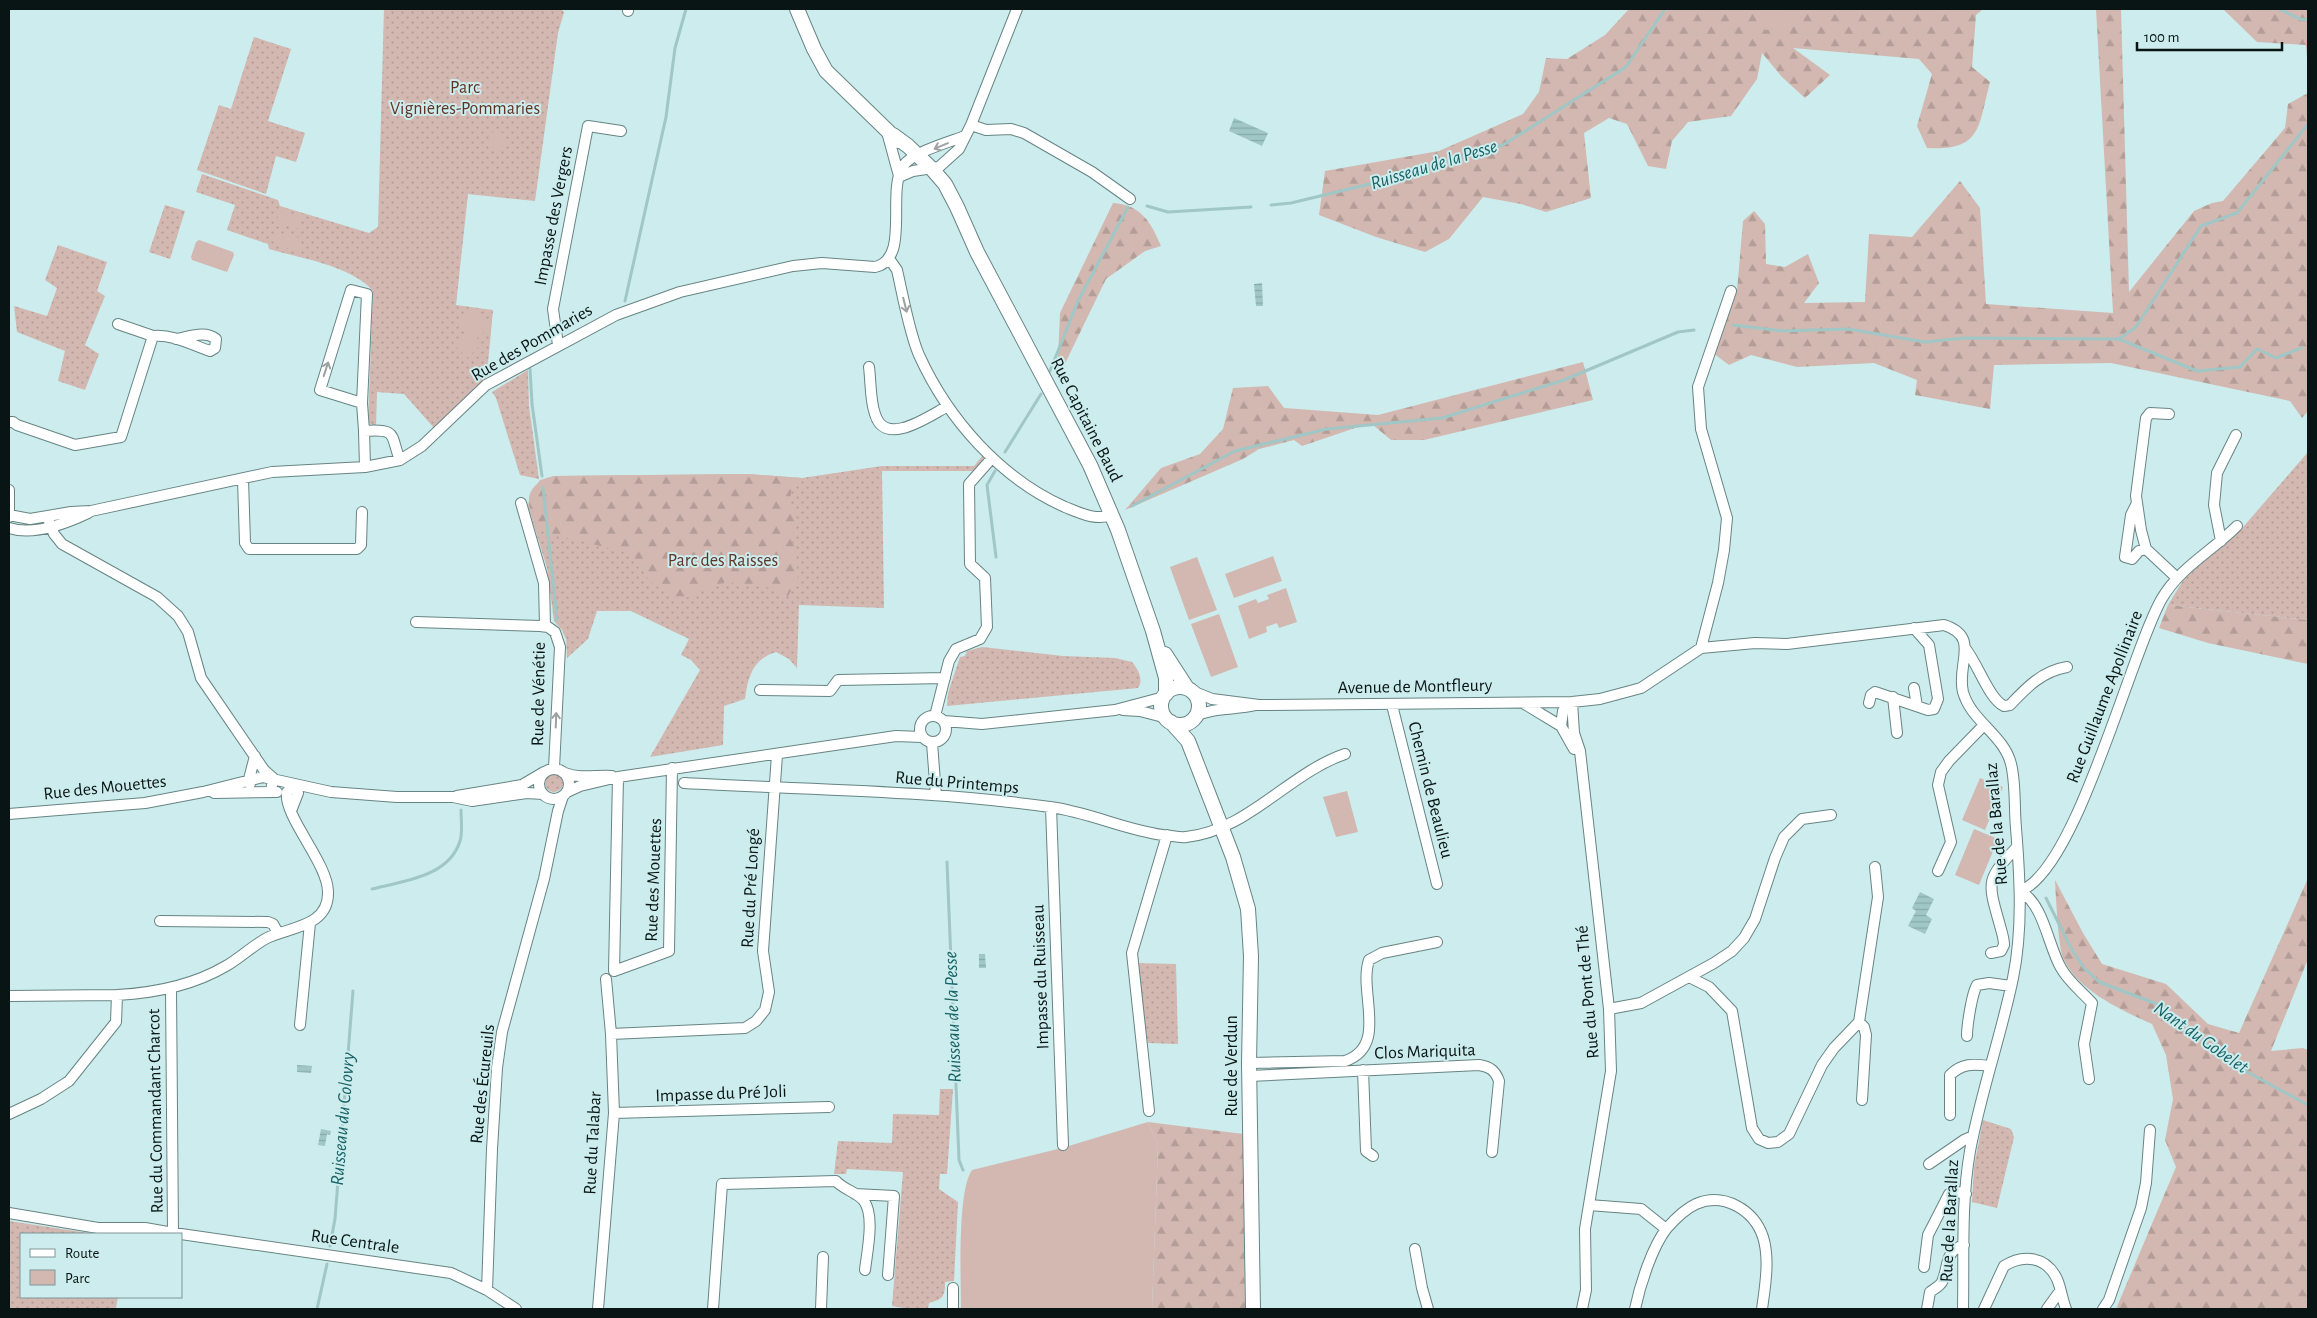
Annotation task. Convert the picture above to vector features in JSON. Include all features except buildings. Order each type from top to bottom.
[{"type":"main road","name":"Rue Capitaine Baud","points":[[797,9],[814,49],[826,71],[928,170],[945,184],[958,207],[968,233],[1086,456],[1112,515],[1153,631],[1166,678],[1165,695]]},
{"type":"main road","name":"Rue Capitaine Baud","points":[[1153,631],[1175,672],[1190,689]]},
{"type":"main road","points":[[1178,687],[1190,689],[1199,702],[1195,718],[1180,724],[1169,720],[1162,706],[1165,695],[1178,687]]},
{"type":"main road","name":"Rue de Verdun","points":[[1195,718],[1193,732],[1220,812],[1221,826]]},
{"type":"main road","name":"Rue de Verdun","points":[[1169,720],[1188,741],[1242,884],[1248,909],[1251,956],[1249,1069],[1253,1309]]},
{"type":"street","points":[[899,177],[913,171],[928,170],[939,166],[959,149],[971,126],[1017,9]]},
{"type":"street","points":[[1012,22],[1022,9]]},
{"type":"street","name":"Impasse des Vergers","points":[[558,345],[553,308],[588,126],[621,131]]},
{"type":"street","points":[[971,126],[986,130],[1011,129],[1024,134],[1092,172],[1130,199]]},
{"type":"street","points":[[890,132],[899,177],[895,243],[890,260],[897,270],[919,354],[948,406],[990,456],[1035,491],[1054,502],[1091,516],[1102,517],[1112,515]]},
{"type":"street","points":[[899,177],[903,166],[914,156],[965,136]]},
{"type":"street","name":"Rue des Pommaries","points":[[9,516],[30,519],[71,512],[91,511],[272,472],[365,467],[400,460],[422,446],[486,385],[608,318],[680,292],[793,266],[822,263],[875,268],[884,265],[890,260]]},
{"type":"street","points":[[362,403],[320,390],[351,290],[367,294],[362,403],[365,467]]},
{"type":"street","points":[[1701,648],[1718,583],[1727,518],[1701,429],[1698,387],[1709,350],[1731,291]]},
{"type":"street","points":[[118,324],[153,336],[166,335],[176,339]]},
{"type":"street","points":[[9,422],[75,446],[121,437],[153,336]]},
{"type":"street","points":[[870,368],[873,409],[878,422],[885,428],[901,430],[948,406]]},
{"type":"street","points":[[2169,414],[2150,413],[2146,418],[2136,488],[2146,549],[2176,577]]},
{"type":"street","points":[[364,431],[380,430],[390,434],[395,440],[400,460]]},
{"type":"street","points":[[2221,541],[2214,505],[2217,473],[2236,435]]},
{"type":"street","points":[[934,716],[949,661],[956,649],[980,639],[987,627],[985,578],[970,564],[969,484],[990,456]]},
{"type":"street","points":[[243,479],[245,543],[249,549],[357,549],[361,544],[362,512]]},
{"type":"street","points":[[9,490],[9,516]]},
{"type":"street","name":"Rue de Vénétie","points":[[521,503],[544,583],[545,626]]},
{"type":"street","points":[[2137,503],[2131,515],[2125,558],[2132,558],[2139,550],[2146,549]]},
{"type":"street","name":"Rue des Pommaries","points":[[9,528],[32,530],[51,527],[91,511]]},
{"type":"street","points":[[47,516],[56,537],[62,544],[156,597],[178,616],[188,632],[202,678],[255,756],[273,778],[271,792]]},
{"type":"street","name":"Rue Guillaume Apollinaire","points":[[2020,891],[2028,888],[2040,879],[2065,840],[2161,600],[2176,577],[2237,526]]},
{"type":"street","name":"Rue de Vénétie","points":[[416,622],[545,626],[555,632],[559,640],[558,671],[549,770]]},
{"type":"street","points":[[1522,703],[1561,726],[1563,711],[1572,702],[1618,696],[1641,688],[1701,648],[1755,643],[1787,644],[1944,625],[1954,628],[1964,638],[1965,648],[1976,661],[1996,702],[2004,706],[2010,705],[2043,675],[2056,669],[2067,667]]},
{"type":"street","points":[[1869,703],[1871,694],[1875,692],[1928,710],[1934,709],[1938,698],[1929,645],[1914,628]]},
{"type":"street","name":"Rue de la Barallaz","points":[[1963,1309],[1966,1194],[1973,1136],[2011,986],[2018,946],[2020,891],[2011,765],[2002,744],[1975,714],[1963,691],[1962,678],[1965,648]]},
{"type":"street","points":[[760,690],[830,691],[838,680],[945,678]]},
{"type":"street","points":[[1914,688],[1917,706]]},
{"type":"street","name":"Avenue de Montfleury","points":[[1190,689],[1212,699],[1259,705],[1572,702]]},
{"type":"street","points":[[1114,710],[1165,695]]},
{"type":"street","points":[[1893,697],[1897,733]]},
{"type":"street","points":[[1573,720],[1590,700]]},
{"type":"street","name":"Rue du Pont de Thé","points":[[1572,702],[1574,733],[1580,751],[1609,1008],[1611,1071],[1588,1205],[1585,1230],[1586,1290],[1582,1309]]},
{"type":"street","name":"Avenue de Montfleury","points":[[1195,718],[1214,709],[1240,709],[1259,705]]},
{"type":"street","name":"Chemin de Beaulieu","points":[[1392,705],[1437,884]]},
{"type":"street","points":[[946,733],[982,724],[1114,710],[1140,711],[1169,720]]},
{"type":"street","points":[[896,736],[922,722],[929,716],[934,716],[944,722],[982,724]]},
{"type":"street","points":[[922,722],[920,732],[922,737]]},
{"type":"street","points":[[932,743],[943,738],[946,733],[944,722]]},
{"type":"street","points":[[1938,871],[1951,842],[1938,785],[1941,772],[1949,761],[1984,725]]},
{"type":"street","name":"Rue du Pont de Thé","points":[[1561,726],[1580,761]]},
{"type":"street","points":[[618,777],[596,775],[577,777],[549,770],[539,784],[544,795],[554,799],[580,786],[618,777],[672,768],[776,755],[896,736],[922,737],[932,743]]},
{"type":"street","points":[[932,743],[936,795]]},
{"type":"street","points":[[1221,826],[1259,805],[1298,777],[1345,754]]},
{"type":"street","name":"Rue du Pré Longé","points":[[611,1034],[745,1028],[756,1021],[765,1010],[769,992],[762,951],[776,755]]},
{"type":"street","points":[[254,791],[249,779],[255,756]]},
{"type":"street","name":"Rue des Mouettes","points":[[618,777],[614,970],[669,951],[672,768]]},
{"type":"street","name":"Rue des Mouettes","points":[[203,792],[233,793],[293,790],[397,797],[453,797],[522,785],[549,770]]},
{"type":"street","points":[[565,773],[569,780],[565,794]]},
{"type":"street","name":"Rue des Mouettes","points":[[9,813],[145,803],[203,792],[263,777],[273,778],[293,790]]},
{"type":"street","name":"Rue du Printemps","points":[[684,783],[936,795],[1051,807],[1149,833],[1185,837],[1213,831],[1221,826]]},
{"type":"street","points":[[9,996],[142,994],[171,988],[186,984],[219,970],[278,933],[310,923],[323,912],[328,900],[328,891],[326,880],[291,811],[293,790]]},
{"type":"street","name":"Rue des Mouettes","points":[[453,797],[472,801],[526,793],[544,795]]},
{"type":"street","name":"Rue des Écureuils","points":[[483,1287],[487,1260],[497,1068],[502,1032],[565,794]]},
{"type":"street","name":"Rue des Écureuils","points":[[544,795],[552,811],[555,828]]},
{"type":"street","name":"Impasse du Ruisseau","points":[[1051,807],[1062,1145]]},
{"type":"street","points":[[1609,1008],[1641,1003],[1732,951],[1744,938],[1755,919],[1784,837],[1802,820],[1831,815]]},
{"type":"street","points":[[1149,1111],[1132,953],[1167,835]]},
{"type":"street","points":[[1991,953],[2001,952],[2004,945],[1990,892],[1991,881],[1996,870],[2017,847]]},
{"type":"street","points":[[1688,977],[1709,987],[1732,1011],[1752,1128],[1760,1139],[1768,1144],[1778,1142],[1789,1134],[1822,1065],[1834,1048],[1859,1022],[1878,897],[1875,867]]},
{"type":"street","points":[[2020,891],[2030,896],[2052,942],[2061,968],[2092,1003],[2084,1044],[2089,1079]]},
{"type":"street","points":[[160,921],[268,922],[273,924],[278,933]]},
{"type":"street","points":[[300,1025],[310,923]]},
{"type":"street","points":[[1249,1069],[1344,1061],[1353,1058],[1366,1042],[1370,1032],[1367,966],[1369,960],[1382,953],[1437,942]]},
{"type":"street","name":"Rue du Talabar","points":[[598,1309],[614,1113],[611,1034],[606,979]]},
{"type":"street","points":[[1967,1036],[1974,990],[1977,985],[1989,983],[2011,986]]},
{"type":"street","name":"Rue du Commandant Charcot","points":[[171,988],[178,1233]]},
{"type":"street","points":[[9,1114],[42,1100],[69,1081],[116,1022],[117,995]]},
{"type":"street","points":[[1859,1022],[1864,1027],[1866,1035],[1862,1100]]},
{"type":"street","points":[[1950,1115],[1950,1075],[1958,1068],[1972,1064],[1990,1066]]},
{"type":"street","name":"Clos Mariquita","points":[[1249,1069],[1363,1070],[1487,1066],[1496,1072],[1499,1081],[1492,1152]]},
{"type":"street","name":"Clos Mariquita","points":[[1363,1070],[1366,1150],[1373,1156]]},
{"type":"street","name":"Impasse du Pré Joli","points":[[614,1113],[829,1107]]},
{"type":"street","points":[[2103,1309],[2109,1300],[2141,1208],[2146,1183],[2150,1130]]},
{"type":"street","points":[[1929,1164],[1973,1136]]},
{"type":"street","points":[[713,1309],[722,1184],[836,1180],[842,1188],[864,1200],[870,1215],[865,1270]]},
{"type":"street","points":[[1924,1267],[1928,1235],[1949,1194],[1957,1192],[1966,1194]]},
{"type":"street","points":[[856,1194],[894,1196],[888,1275]]},
{"type":"street","points":[[1635,1309],[1652,1258],[1666,1229],[1687,1209],[1706,1201],[1729,1203],[1742,1208],[1760,1228],[1766,1251],[1762,1309]]},
{"type":"street","points":[[1588,1205],[1623,1206],[1641,1209],[1666,1229]]},
{"type":"street","name":"Rue Centrale","points":[[9,1213],[98,1228],[145,1228],[172,1233]]},
{"type":"street","name":"Rue Centrale","points":[[182,1235],[451,1273],[483,1287],[516,1309]]},
{"type":"street","points":[[1927,1309],[1930,1292],[1942,1283],[1950,1254],[1957,1247],[1964,1245]]},
{"type":"street","points":[[1415,1249],[1428,1309]]},
{"type":"street","points":[[821,1309],[823,1257]]},
{"type":"street","points":[[1984,1309],[2004,1266],[2022,1258],[2042,1261],[2049,1267],[2057,1279],[2066,1309]]},
{"type":"street","points":[[953,1288],[953,1309]]},
{"type":"street","points":[[2046,1309],[2060,1291]]},
{"type":"green space","name":"Parc Vignières-Pommaries","points":[[384,9],[561,9],[564,12],[558,33],[535,201],[468,194],[456,305],[493,310],[487,374],[485,380],[435,429],[404,394],[377,392],[376,426],[368,423],[373,291],[364,282],[339,269],[269,249],[268,244],[227,230],[235,205],[196,192],[202,174],[278,200],[280,206],[369,233],[378,227]]},
{"type":"green space","points":[[1629,9],[1983,9],[1976,15],[1972,67],[1990,82],[1983,112],[1975,133],[1968,140],[1945,148],[1927,148],[1917,126],[1932,74],[1919,59],[1793,48],[1830,75],[1805,98],[1782,77],[1762,53],[1757,79],[1731,116],[1688,122],[1672,141],[1666,169],[1648,166],[1627,124],[1609,118],[1584,133],[1591,198],[1546,212],[1521,204],[1483,197],[1449,239],[1425,252],[1376,237],[1319,215],[1325,171],[1439,151],[1523,114],[1539,92],[1546,58],[1567,59],[1605,35]]},
{"type":"green space","points":[[2096,9],[2121,9],[2129,292],[2194,211],[2212,203],[2223,201],[2285,128],[2288,104],[2308,93],[2308,411],[2302,418],[2290,401],[2111,363],[1994,365],[1990,409],[1915,395],[1917,380],[1874,363],[1797,367],[1751,355],[1729,365],[1709,350],[1737,291],[1743,221],[1754,211],[1765,224],[1766,264],[1785,267],[1808,254],[1819,283],[1804,303],[1865,302],[1869,234],[1912,237],[1960,181],[1980,208],[1986,304],[2113,313]]},
{"type":"green space","points":[[2223,9],[2308,9],[2308,73],[2306,45],[2257,42]]},
{"type":"green space","points":[[1797,10],[1799,26],[1765,30],[1763,14]]},
{"type":"green space","points":[[254,37],[291,49],[268,121],[305,133],[296,162],[276,156],[266,194],[197,170],[219,105],[231,109]]},
{"type":"green space","points":[[489,132],[505,133],[504,150],[488,148]]},
{"type":"green space","points":[[1113,203],[1123,204],[1138,211],[1149,223],[1161,246],[1145,251],[1106,279],[1057,380],[1060,313]]},
{"type":"green space","points":[[165,205],[185,211],[170,259],[149,252]]},
{"type":"green space","points":[[278,210],[301,217],[300,229],[277,223]]},
{"type":"green space","points":[[276,232],[300,238],[299,251],[276,245]]},
{"type":"green space","points":[[199,240],[233,252],[234,255],[227,272],[192,260],[191,257],[196,242]]},
{"type":"green space","points":[[58,245],[107,262],[97,291],[105,296],[85,345],[99,354],[85,390],[58,381],[65,351],[17,332],[14,306],[47,316],[57,288],[45,280]]},
{"type":"green space","points":[[473,309],[490,327],[475,340],[480,346],[467,358],[453,343],[466,331],[458,322]]},
{"type":"green space","points":[[1583,362],[1593,400],[1424,440],[1391,440],[1373,425],[1361,426],[1302,446],[1294,440],[1259,449],[1243,459],[1125,510],[1161,468],[1200,454],[1223,429],[1233,388],[1268,386],[1284,408],[1378,415]]},
{"type":"green space","points":[[528,370],[529,406],[539,479],[520,475],[496,398],[492,392]]},
{"type":"green space","points":[[2308,452],[2308,620],[2168,605],[2184,579],[2244,526]]},
{"type":"green space","name":"Parc des Raisses","points":[[984,454],[987,457],[975,471],[882,471],[884,608],[799,605],[797,668],[789,659],[776,652],[768,655],[757,664],[750,676],[745,699],[724,706],[723,745],[650,757],[700,670],[691,660],[681,655],[689,639],[631,611],[597,611],[588,639],[567,658],[566,639],[562,630],[554,621],[547,568],[528,506],[530,494],[540,480],[554,476],[748,474],[802,478],[882,466],[974,466]]},
{"type":"green space","points":[[748,474],[802,478],[791,492],[790,504],[795,515],[796,525],[791,540],[796,549],[798,580],[788,596],[764,586],[725,582],[680,600],[650,582],[632,554],[537,530],[529,504],[531,491],[536,485],[554,476]]},
{"type":"green space","points":[[1273,556],[1282,581],[1234,598],[1225,574]]},
{"type":"green space","points":[[1197,557],[1217,610],[1189,620],[1170,567]]},
{"type":"green space","points":[[1286,588],[1297,622],[1279,628],[1277,623],[1266,627],[1267,632],[1249,639],[1238,606],[1256,599],[1258,603],[1269,599],[1267,595]]},
{"type":"green space","points":[[2168,605],[2308,620],[2308,664],[2208,643],[2159,628]]},
{"type":"green space","points":[[1219,614],[1238,667],[1211,677],[1191,624]]},
{"type":"green space","points":[[982,647],[1063,656],[1115,658],[1132,662],[1140,675],[1140,685],[1138,688],[947,706],[948,693],[960,657],[965,656],[967,651]]},
{"type":"green space","points":[[554,774],[560,777],[563,783],[560,789],[554,792],[548,789],[545,783],[548,777]]},
{"type":"green space","points":[[1980,778],[2003,787],[1985,830],[1962,820]]},
{"type":"green space","points":[[1347,791],[1358,832],[1336,837],[1323,797]]},
{"type":"green space","points":[[1974,829],[1998,839],[1979,885],[1955,875]]},
{"type":"green space","points":[[2308,878],[2308,959],[2271,1051],[2303,1048],[2308,1050],[2308,1309],[2116,1309],[2176,1167],[2165,1140],[2173,1099],[2166,1055],[2152,1024],[2101,998],[2078,980],[2063,958],[2055,880],[2102,964],[2166,984],[2208,1024],[2239,1033]]},
{"type":"green space","points":[[1134,963],[1176,964],[1178,1044],[1148,1043]]},
{"type":"green space","points":[[940,1089],[953,1089],[947,1174],[940,1174],[939,1189],[958,1202],[954,1281],[945,1282],[944,1294],[937,1300],[929,1303],[928,1309],[909,1309],[892,1306],[903,1172],[847,1169],[846,1174],[834,1174],[838,1141],[892,1143],[893,1114],[939,1115]]},
{"type":"green space","points":[[1983,1120],[2011,1129],[2014,1137],[1997,1208],[1972,1202],[1974,1167]]},
{"type":"green space","points":[[1148,1122],[1243,1134],[1245,1309],[1152,1309],[1158,1145]]},
{"type":"green space","points":[[1148,1122],[1158,1145],[1152,1309],[961,1309],[962,1216],[967,1181],[972,1170],[1062,1148]]},
{"type":"green space","points":[[9,1221],[88,1233],[20,1233],[20,1298],[118,1298],[116,1308],[120,1309],[9,1309]]},
{"type":"shaded area","points":[[1234,118],[1268,133],[1262,146],[1229,131]]},
{"type":"shaded area","points":[[1262,283],[1263,306],[1256,306],[1254,284]]},
{"type":"shaded area","points":[[1920,892],[1934,899],[1926,915],[1932,919],[1925,934],[1908,926],[1916,911],[1912,908]]},
{"type":"shaded area","points":[[979,954],[985,954],[986,968],[979,968]]},
{"type":"shaded area","points":[[297,1065],[312,1066],[311,1073],[297,1072]]},
{"type":"shaded area","points":[[321,1129],[331,1131],[330,1135],[327,1134],[325,1146],[318,1145]]},
{"type":"waterway","points":[[625,301],[666,117],[675,48],[686,9]]},
{"type":"waterway","name":"Ruisseau de la Pesse","points":[[1271,205],[1291,203],[1370,184],[1503,145],[1626,67],[1665,9]]},
{"type":"waterway","points":[[2279,9],[2300,19],[2308,20]]},
{"type":"waterway","points":[[1733,325],[1782,331],[1848,329],[1925,342],[1964,338],[2119,339],[2136,327],[2201,226],[2237,213],[2308,124]]},
{"type":"waterway","name":"Ruisseau de la Pesse","points":[[1147,206],[1168,212],[1251,207]]},
{"type":"waterway","name":"Ruisseau de la Pesse","points":[[1050,371],[1078,301],[1128,207]]},
{"type":"waterway","points":[[1132,506],[1235,451],[1327,429],[1442,418],[1564,380],[1678,332],[1694,330]]},
{"type":"waterway","points":[[2119,339],[2197,371],[2240,367],[2257,349],[2276,358],[2301,348]]},
{"type":"waterway","points":[[530,369],[532,404],[542,476]]},
{"type":"waterway","name":"Ruisseau de la Pesse","points":[[1005,452],[1041,394]]},
{"type":"waterway","name":"Ruisseau de la Pesse","points":[[995,471],[987,485],[996,557]]},
{"type":"waterway","name":"Ruisseau du Colovry","points":[[543,487],[557,620]]},
{"type":"waterway","points":[[372,889],[423,876],[446,863],[460,841],[462,830],[461,810]]},
{"type":"waterway","name":"Ruisseau de la Pesse","points":[[947,862],[959,1160],[963,1170]]},
{"type":"waterway","name":"Nant du Gobelet","points":[[2046,898],[2071,948],[2084,968],[2099,982],[2157,1004],[2177,1018],[2227,1061],[2308,1105]]},
{"type":"waterway","name":"Ruisseau du Colovry","points":[[330,1246],[335,1219],[353,991]]},
{"type":"waterway","name":"Ruisseau du Colovry","points":[[317,1309],[327,1264]]}]
